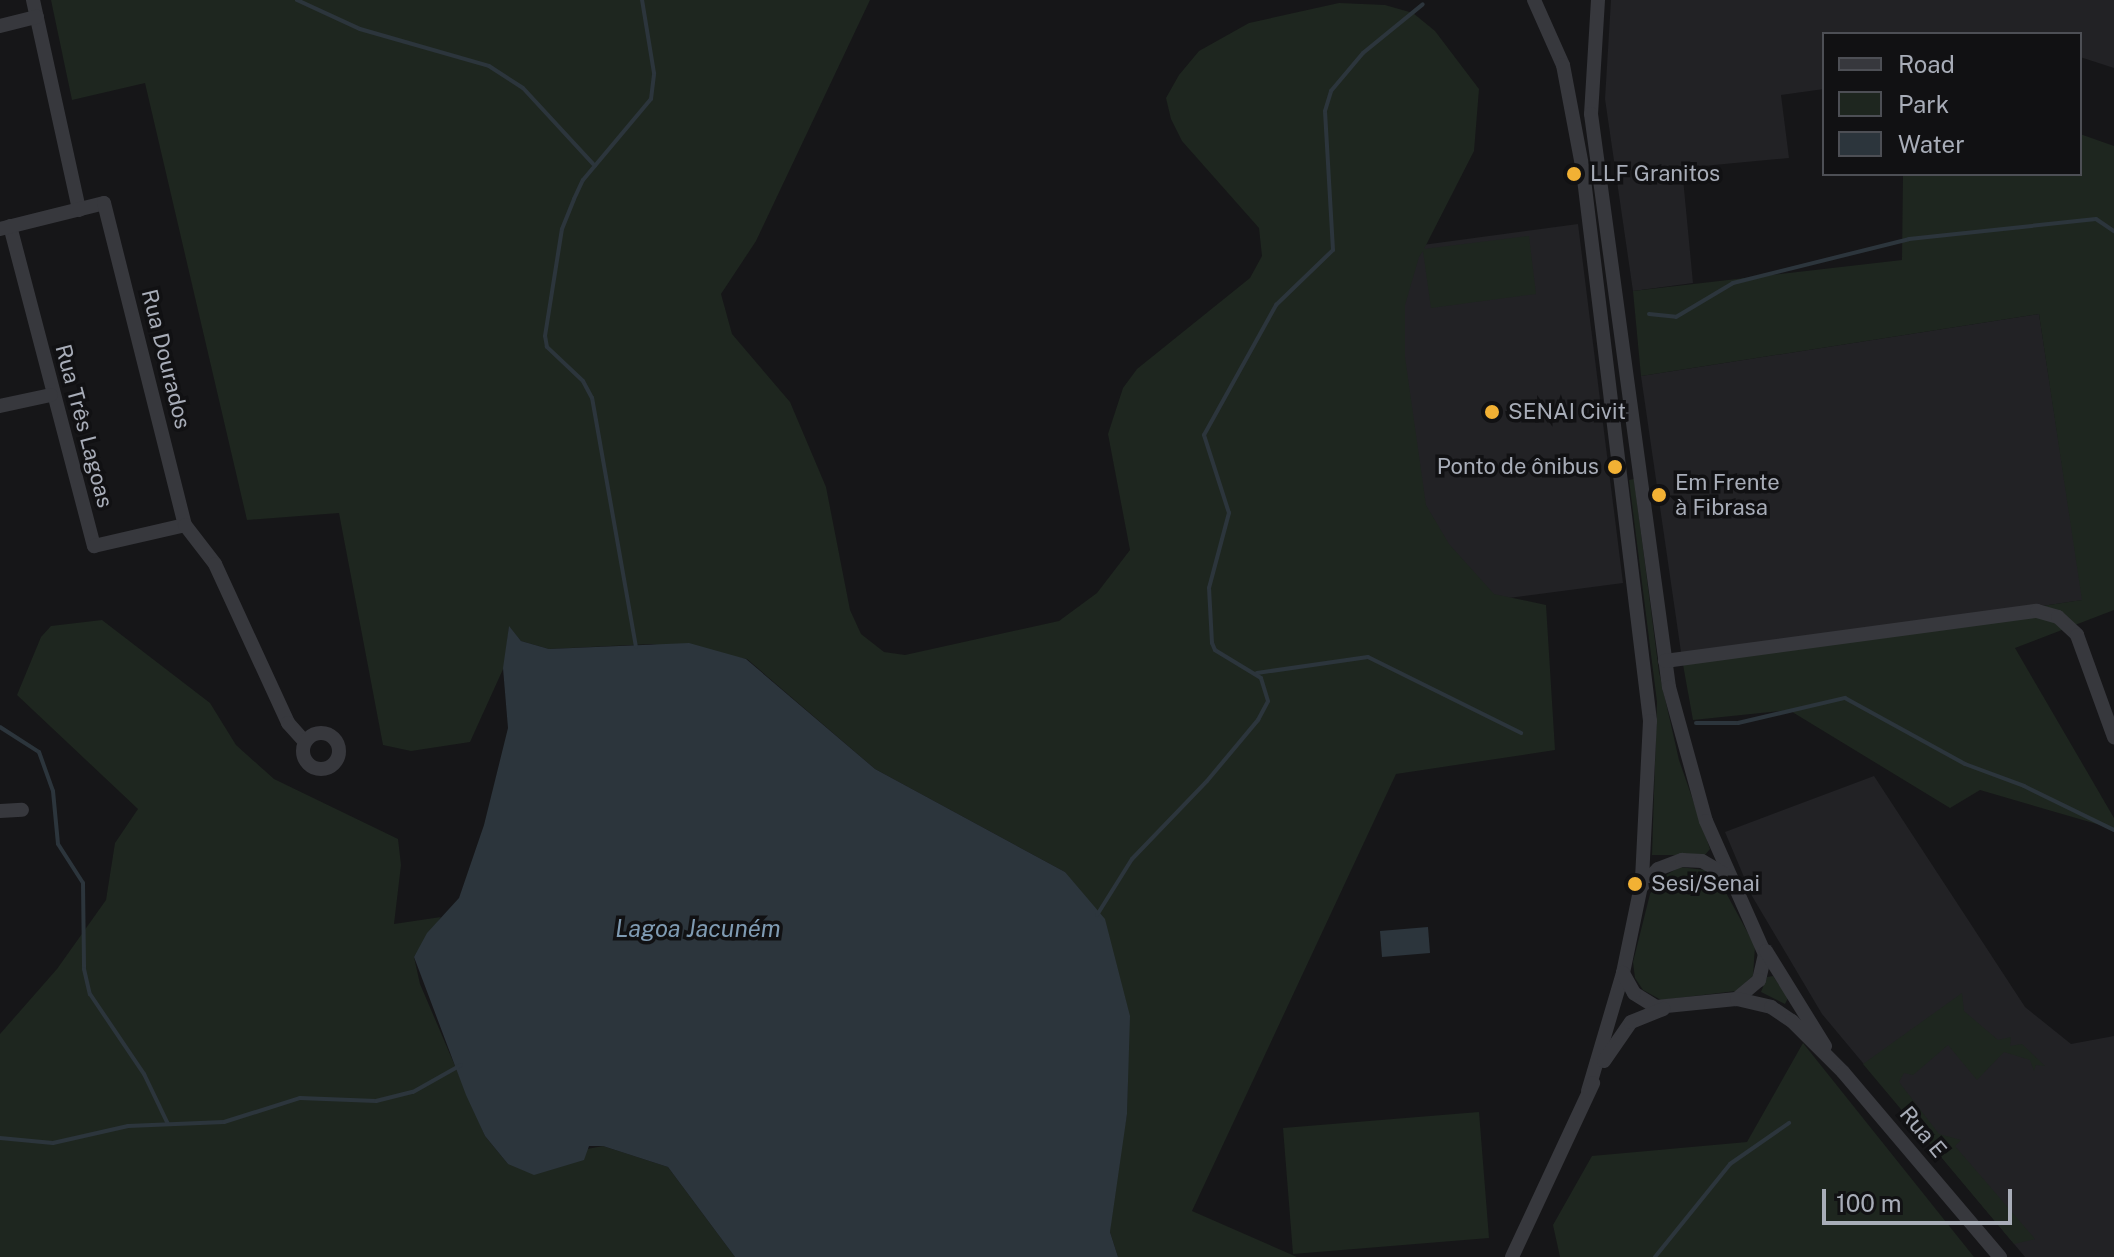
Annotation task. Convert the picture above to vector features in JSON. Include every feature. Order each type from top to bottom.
[{"type":"street","points":[[5,228],[79,210],[33,0]]},
{"type":"street","points":[[1534,0],[1563,65],[1583,171],[1645,657],[1650,773],[1640,888],[1623,973],[1588,1091]]},
{"type":"street","points":[[1515,1254],[1588,1091],[1624,1029],[1665,1008],[1736,999],[1759,980],[1763,946],[1728,876],[1696,793],[1665,661],[1591,114],[1592,37],[1598,0]]},
{"type":"street","points":[[0,26],[37,17]]},
{"type":"street","name":"Rua Dourados","points":[[79,210],[104,203],[185,525]]},
{"type":"street","name":"Rua Três Lagoas","points":[[5,228],[94,546],[185,525]]},
{"type":"street","points":[[0,406],[51,395]]},
{"type":"street","points":[[185,525],[215,564],[260,651],[288,723],[305,742]]},
{"type":"street","points":[[1665,661],[2037,611],[2058,617],[2077,635],[2114,737]]},
{"type":"street","points":[[0,811],[22,810]]},
{"type":"street","points":[[1640,888],[1658,869],[1682,860],[1712,864],[1728,876]]},
{"type":"street","name":"Rua E","points":[[1763,946],[1843,1072]]},
{"type":"street","points":[[1623,973],[1639,998],[1665,1008]]},
{"type":"street","name":"Rua E","points":[[1736,999],[1778,1011],[1843,1072],[2000,1257]]},
{"type":"shaded area","points":[[1611,0],[2114,0],[2114,68],[2082,58],[2082,32],[1822,32],[1822,89],[1781,95],[1789,158],[1682,168],[1693,283],[1633,291],[1605,99]]},
{"type":"shaded area","name":"SENAI Civit","points":[[1578,224],[1623,583],[1408,611],[1363,253]]},
{"type":"shaded area","points":[[2039,314],[2083,600],[1682,659],[1641,376]]},
{"type":"shaded area","points":[[1874,776],[2025,1007],[2071,1044],[2114,1036],[2114,1257],[2025,1257],[1822,1014],[1752,896],[1725,832]]},
{"type":"green space","points":[[51,0],[870,0],[756,241],[721,294],[732,334],[790,402],[826,487],[850,610],[861,634],[884,652],[905,655],[1059,621],[1097,593],[1130,550],[1108,434],[1123,388],[1137,369],[1250,278],[1262,256],[1259,228],[1182,141],[1171,119],[1166,98],[1179,75],[1199,51],[1249,23],[1339,3],[1385,5],[1413,13],[1435,31],[1479,89],[1474,151],[1424,249],[1529,236],[1536,294],[1431,308],[1423,251],[1419,257],[1405,305],[1405,357],[1426,505],[1449,544],[1494,594],[1546,605],[1555,750],[1396,774],[1192,1211],[1297,1257],[1118,1257],[1110,1232],[1112,1193],[1127,1114],[1128,1058],[1065,872],[875,769],[747,659],[652,644],[549,649],[521,641],[509,627],[504,667],[470,742],[411,751],[383,745],[339,513],[247,520],[145,83],[72,100]]},
{"type":"green space","points":[[2082,135],[2114,146],[2114,610],[2015,648],[2114,818],[2114,829],[1980,790],[1950,808],[1789,710],[1693,720],[1682,659],[2082,600],[2039,314],[1641,376],[1633,291],[1902,260],[1903,176],[2082,176]]},
{"type":"green space","points":[[1634,479],[1659,672],[1679,760],[1710,849],[1705,855],[1652,855],[1657,702],[1629,480]]},
{"type":"green space","points":[[102,620],[210,703],[236,745],[274,779],[398,839],[401,865],[394,924],[441,917],[414,957],[420,984],[485,1136],[508,1164],[603,1146],[668,1167],[735,1257],[0,1257],[0,1034],[57,969],[106,900],[115,843],[138,809],[17,695],[41,637],[51,626]]},
{"type":"green space","points":[[1680,867],[1705,870],[1719,880],[1755,946],[1753,976],[1736,991],[1661,1000],[1643,990],[1635,978],[1633,962],[1650,894],[1659,879]]},
{"type":"green space","points":[[1773,976],[1788,998],[1785,1004],[1761,992],[1767,977]]},
{"type":"green space","points":[[1962,993],[1964,1011],[1998,1040],[2011,1037],[2010,1046],[2022,1044],[2045,1066],[2036,1065],[2034,1071],[2030,1060],[2004,1052],[1977,1080],[1948,1045],[1913,1075],[1904,1073],[1899,1082],[1939,1134],[1961,1140],[1955,1146],[2035,1239],[2014,1244],[1863,1064]]},
{"type":"green space","points":[[1803,1043],[1974,1257],[1560,1257],[1553,1225],[1592,1156],[1747,1142]]},
{"type":"green space","points":[[1479,1112],[1489,1238],[1293,1254],[1283,1128]]},
{"type":"water","name":"Lagoa Jacuném","points":[[509,626],[521,641],[549,649],[689,643],[746,659],[875,769],[1065,872],[1105,919],[1130,1016],[1127,1114],[1110,1232],[1118,1257],[735,1257],[668,1167],[603,1146],[589,1146],[584,1160],[534,1175],[508,1164],[485,1136],[466,1095],[414,957],[427,933],[459,898],[484,825],[508,728],[503,668]]},
{"type":"water","points":[[1428,927],[1430,953],[1382,957],[1380,931]]},
{"type":"waterway","points":[[297,0],[360,29],[489,66],[523,88],[595,166]]},
{"type":"waterway","name":"Lagoa Jacuném","points":[[636,647],[592,398],[583,381],[547,347],[545,336],[562,229],[574,199],[583,180],[651,99],[654,73],[642,0]]},
{"type":"waterway","points":[[1097,915],[1132,859],[1207,781],[1258,720],[1268,701],[1261,678],[1215,650],[1212,643],[1209,588],[1229,513],[1204,435],[1276,305],[1333,250],[1325,111],[1331,91],[1363,53],[1423,4]]},
{"type":"waterway","points":[[1649,314],[1676,317],[1733,283],[1909,239],[2096,219],[2114,231]]},
{"type":"waterway","points":[[1257,673],[1368,657],[1521,733]]},
{"type":"waterway","points":[[1696,723],[1738,723],[1845,698],[1965,764],[2024,786],[2114,830]]},
{"type":"waterway","points":[[0,727],[39,752],[53,791],[58,844],[83,883],[84,969],[90,994],[144,1074],[168,1124]]},
{"type":"waterway","points":[[0,1138],[53,1143],[128,1126],[224,1122],[300,1098],[376,1101],[413,1092],[461,1065]]},
{"type":"waterway","points":[[1655,1257],[1730,1164],[1789,1123]]},
{"type":"place","name":"LLF Granitos","points":[[1574,174]]},
{"type":"place","name":"SENAI Civit","points":[[1492,412]]},
{"type":"place","name":"Ponto de ônibus","points":[[1615,467]]},
{"type":"place","name":"Em Frente à Fibrasa","points":[[1659,495]]},
{"type":"place","name":"Sesi/Senai","points":[[1635,884]]}]
